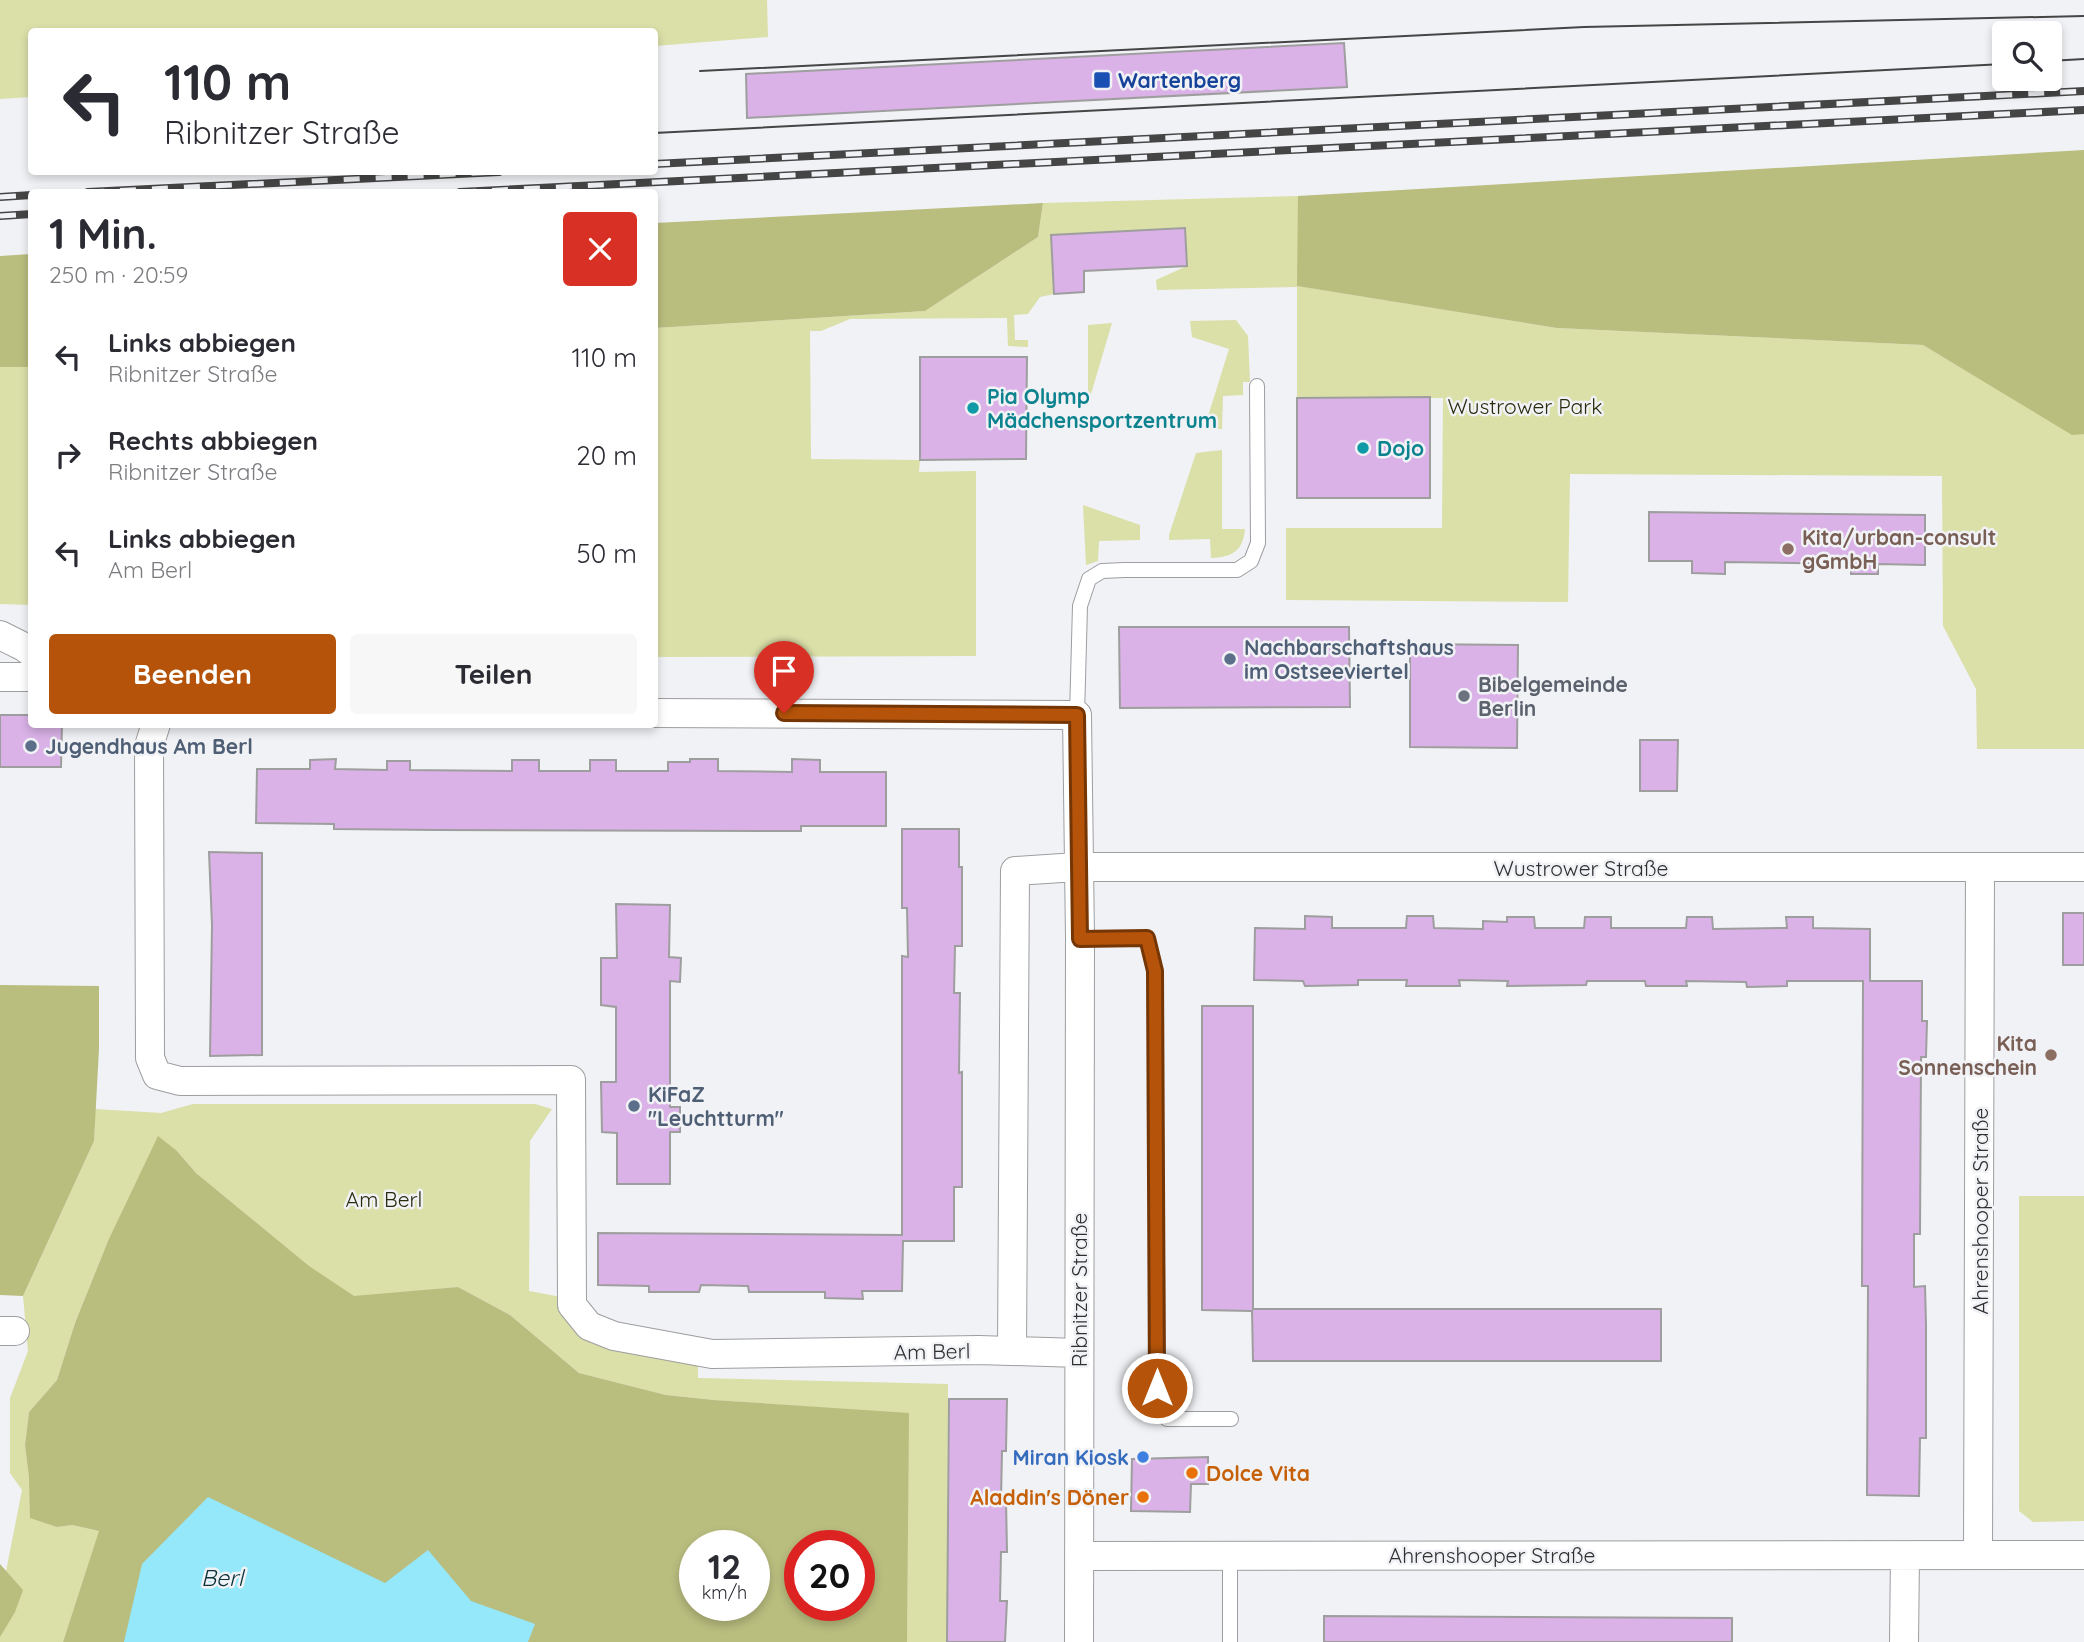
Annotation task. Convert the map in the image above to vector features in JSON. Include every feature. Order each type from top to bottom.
[{"type":"street","points":[[0,635],[28,650]]},
{"type":"street","points":[[0,677],[28,677]]},
{"type":"street","points":[[658,713],[1077,715]]},
{"type":"street","name":"Ribnitzer Straße","points":[[1077,715],[1080,939],[1079,1642]]},
{"type":"street","name":"Am Berl","points":[[155,728],[149,746],[150,1058],[158,1075],[180,1081],[571,1080],[572,1305],[589,1326],[614,1336],[712,1354],[1012,1351],[1079,1353]]},
{"type":"street","points":[[1012,1351],[1015,871],[1077,867]]},
{"type":"street","name":"Wustrower Straße","points":[[1077,867],[2084,867]]},
{"type":"street","name":"Ahrenshooper Straße","points":[[1978,1555],[1980,867]]},
{"type":"street","name":"Ahrenshooper Straße","points":[[1079,1556],[2084,1555]]},
{"type":"street","points":[[1905,1556],[1905,1642]]},
{"type":"lane","points":[[1077,715],[1080,606],[1089,579],[1102,571],[1124,569],[1237,570],[1251,561],[1258,543],[1258,386]]},
{"type":"lane","points":[[1080,939],[1147,938],[1155,971],[1158,1406],[1167,1419],[1231,1419]]},
{"type":"lane","points":[[1230,1556],[1230,1642]]},
{"type":"green space","points":[[0,0],[767,0],[768,37],[658,46],[658,28],[28,28],[28,97],[0,99]]},
{"type":"green space","points":[[2084,150],[2084,434],[2072,435],[1923,345],[1557,328],[1297,286],[1298,196]]},
{"type":"green space","name":"Wustrower Park","points":[[1298,196],[1298,286],[1557,328],[1923,345],[2072,434],[2084,434],[2084,749],[1977,749],[1976,689],[1943,626],[1942,476],[1570,474],[1568,602],[1286,600],[1286,528],[1442,528],[1443,398],[1297,398],[1297,287],[1157,290],[1156,280],[1187,266],[1185,228],[1051,235],[1054,294],[1040,297],[1028,314],[1014,315],[1015,340],[1028,340],[1028,347],[1008,346],[1007,318],[850,319],[821,331],[810,331],[811,459],[920,460],[919,472],[976,471],[976,656],[658,657],[658,328],[925,311],[1038,237],[1043,203]]},
{"type":"green space","points":[[1043,203],[1038,237],[925,311],[658,328],[658,223]]},
{"type":"green space","points":[[28,254],[28,367],[0,367],[0,256]]},
{"type":"green space","points":[[1236,320],[1248,336],[1250,382],[1243,382],[1243,395],[1223,396],[1222,429],[1204,429],[1229,349],[1192,337],[1190,321]]},
{"type":"green space","points":[[1112,323],[1088,404],[1088,325]]},
{"type":"green space","points":[[0,367],[28,367],[28,605],[0,604]]},
{"type":"green space","points":[[1222,450],[1222,529],[1245,529],[1242,543],[1235,552],[1211,558],[1210,539],[1169,540],[1169,535],[1196,453]]},
{"type":"green space","points":[[1083,505],[1140,525],[1140,540],[1099,541],[1098,561],[1086,565]]},
{"type":"green space","points":[[0,985],[99,986],[94,1141],[23,1296],[0,1295]]},
{"type":"green space","name":"Am Berl","points":[[193,1104],[535,1104],[552,1109],[530,1141],[529,1291],[561,1297],[698,1362],[698,1378],[948,1384],[947,1642],[907,1642],[908,1414],[666,1395],[579,1373],[510,1315],[458,1287],[354,1297],[309,1267],[196,1173],[177,1151],[108,1241],[75,1323],[57,1380],[29,1412],[25,1445],[29,1478],[57,1527],[72,1525],[99,1531],[102,1524],[63,1642],[0,1642],[0,1602],[22,1490],[10,1473],[10,1398],[28,1351],[23,1296],[94,1141],[95,1109],[161,1113]]},
{"type":"green space","points":[[158,1136],[177,1151],[196,1173],[309,1266],[354,1296],[458,1287],[510,1315],[579,1373],[666,1395],[909,1413],[907,1642],[63,1642],[99,1531],[72,1525],[57,1527],[30,1518],[25,1445],[29,1412],[57,1380],[75,1323],[108,1241]]},
{"type":"green space","points":[[2019,1196],[2084,1196],[2084,1521],[2033,1522],[2019,1511]]},
{"type":"green space","points":[[0,1564],[23,1590],[15,1612],[0,1637]]},
{"type":"water","name":"Berl","points":[[208,1497],[385,1583],[428,1550],[471,1601],[535,1624],[528,1642],[124,1642],[142,1564]]},
{"type":"building","points":[[1344,43],[1347,87],[747,118],[746,74]]},
{"type":"building","points":[[1185,228],[1187,266],[1084,271],[1084,292],[1054,294],[1051,235]]},
{"type":"building","name":"Pia Olymp Mädchensportzentrum","points":[[920,357],[1027,357],[1026,459],[920,460]]},
{"type":"building","name":"Dojo","points":[[1430,397],[1430,498],[1297,498],[1297,398]]},
{"type":"building","points":[[1649,512],[1925,515],[1925,565],[1878,564],[1878,574],[1851,574],[1851,564],[1725,562],[1725,574],[1692,573],[1692,561],[1649,561]]},
{"type":"building","points":[[1119,627],[1349,627],[1350,707],[1120,708]]},
{"type":"building","name":"Bibelgemeinde Berlin","points":[[1410,644],[1518,645],[1517,748],[1410,747]]},
{"type":"building","name":"Jugendhaus Am Berl","points":[[0,715],[28,715],[28,728],[62,728],[61,767],[0,767]]},
{"type":"building","points":[[1640,740],[1678,740],[1677,791],[1640,791]]},
{"type":"building","points":[[336,759],[335,769],[387,770],[387,761],[410,761],[410,770],[512,771],[512,760],[539,760],[539,771],[590,771],[590,760],[616,760],[616,771],[668,771],[668,762],[718,759],[718,771],[792,772],[792,759],[820,760],[820,772],[886,772],[886,826],[801,826],[801,831],[437,830],[334,829],[334,824],[256,823],[257,769],[310,769],[310,760]]},
{"type":"building","points":[[902,829],[959,829],[962,946],[955,946],[954,993],[960,993],[962,1187],[954,1187],[954,1241],[903,1241],[902,1291],[862,1291],[863,1299],[825,1298],[825,1292],[749,1292],[748,1286],[701,1285],[699,1292],[649,1292],[649,1286],[598,1285],[598,1233],[902,1235],[902,956],[908,957],[907,908],[902,908]]},
{"type":"building","points":[[209,852],[262,853],[262,1055],[210,1056],[212,925]]},
{"type":"building","points":[[616,904],[670,905],[669,957],[681,958],[680,982],[670,981],[670,1107],[680,1107],[680,1132],[670,1132],[670,1184],[617,1184],[617,1133],[602,1132],[601,1082],[616,1082],[616,1007],[601,1005],[601,958],[617,958]]},
{"type":"building","points":[[2063,913],[2084,913],[2084,965],[2063,965]]},
{"type":"building","points":[[1305,916],[1332,917],[1332,928],[1406,928],[1407,916],[1433,916],[1434,928],[1483,929],[1483,921],[1507,922],[1507,917],[1534,917],[1535,928],[1584,928],[1585,917],[1611,917],[1611,928],[1686,928],[1687,917],[1712,917],[1713,929],[1787,928],[1786,917],[1813,917],[1813,928],[1870,929],[1870,981],[1922,981],[1922,1021],[1927,1021],[1926,1057],[1921,1057],[1920,1234],[1914,1234],[1914,1287],[1925,1286],[1926,1324],[1926,1438],[1920,1438],[1919,1496],[1867,1495],[1868,1286],[1862,1286],[1863,981],[1787,981],[1787,986],[1747,987],[1746,982],[1686,981],[1687,986],[1646,986],[1645,981],[1587,981],[1586,985],[1507,986],[1508,981],[1459,980],[1460,986],[1406,986],[1407,980],[1358,980],[1358,985],[1305,986],[1303,981],[1254,980],[1255,928],[1305,929]]},
{"type":"building","points":[[1202,1006],[1253,1006],[1253,1309],[1661,1309],[1661,1361],[1253,1361],[1252,1311],[1202,1310]]},
{"type":"building","points":[[949,1399],[1007,1399],[1001,1500],[1006,1500],[1007,1552],[1001,1552],[1000,1601],[1007,1601],[1005,1642],[947,1642]]},
{"type":"building","points":[[1208,1457],[1208,1484],[1191,1484],[1190,1512],[1131,1511],[1132,1459]]},
{"type":"building","points":[[1324,1616],[1732,1618],[1732,1642],[1324,1642]]},
{"type":"tram line","points":[[700,71],[1584,27],[2084,16]]},
{"type":"tram line","points":[[2062,60],[2084,59]]},
{"type":"tram line","points":[[658,133],[1992,65]]},
{"type":"railway","points":[[658,164],[2084,91]]},
{"type":"railway","points":[[519,189],[2084,110]]},
{"type":"railway","points":[[150,189],[437,175]]},
{"type":"railway","points":[[0,197],[28,195]]},
{"type":"railway","points":[[0,216],[28,214]]},
{"type":"place","name":"Wartenberg","points":[[1102,80]]},
{"type":"place","name":"Pia Olymp Mädchensportzentrum","points":[[973,408]]},
{"type":"place","name":"Dojo","points":[[1363,448]]},
{"type":"place","name":"Kita/urban-consult gGmbH","points":[[1788,549]]},
{"type":"place","name":"Nachbarschaftshaus im Ostseeviertel","points":[[1230,659]]},
{"type":"place","name":"Bibelgemeinde Berlin","points":[[1464,696]]},
{"type":"place","name":"Jugendhaus Am Berl","points":[[31,746]]},
{"type":"place","name":"Kita Sonnenschein","points":[[2051,1055]]},
{"type":"place","name":"KiFaZ \"Leuchtturm\"","points":[[634,1106]]},
{"type":"place","name":"Miran Kiosk","points":[[1143,1457]]},
{"type":"place","name":"Dolce Vita","points":[[1192,1473]]},
{"type":"place","name":"Aladdin's Döner","points":[[1143,1497]]},
{"type":"route","points":[[784,713],[1077,715],[1080,939],[1147,938],[1155,971],[1157,1388]]}]
